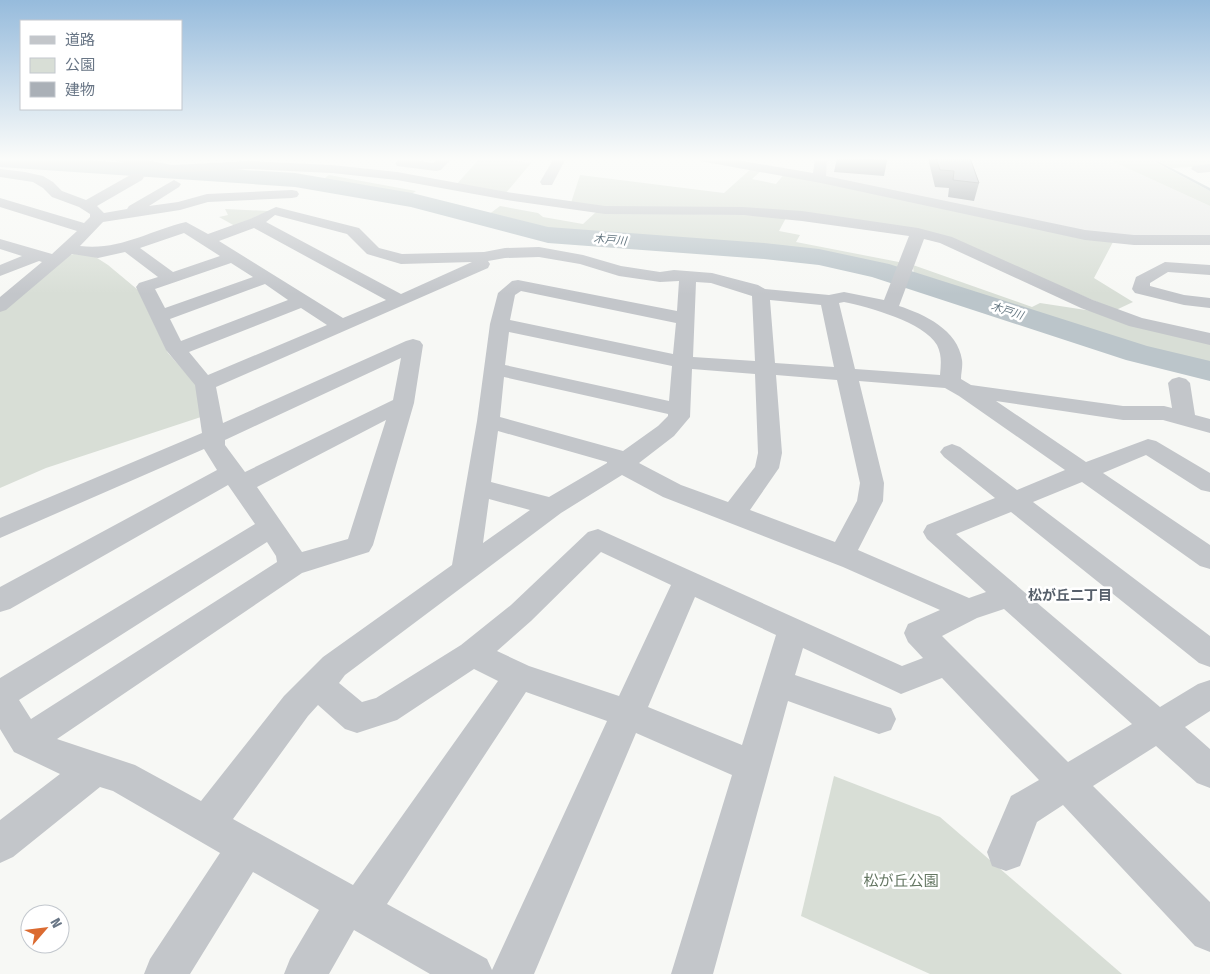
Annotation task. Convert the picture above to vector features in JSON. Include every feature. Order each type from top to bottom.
[{"type":"street","points":[[6,203],[92,224],[126,215],[188,203]]},
{"type":"street","points":[[0,271],[68,249],[92,224],[97,213],[83,203]]},
{"type":"street","points":[[126,215],[144,203]]},
{"type":"street","points":[[206,240],[255,222],[276,211],[285,203]]},
{"type":"street","points":[[559,203],[605,210],[743,210],[802,216],[918,233],[946,240],[1087,304],[1128,319],[1210,339]]},
{"type":"street","points":[[936,203],[1085,235],[1134,240],[1210,240]]},
{"type":"street","points":[[276,211],[353,231],[373,251],[401,259],[484,257],[505,253],[539,252],[583,260],[619,271],[660,277],[674,275],[712,278],[752,289],[761,294],[829,300],[844,297],[892,302],[928,326],[945,341],[952,359],[958,387],[1210,559]]},
{"type":"street","points":[[255,222],[400,301]]},
{"type":"street","points":[[285,238],[328,224]]},
{"type":"street","points":[[68,249],[98,253],[127,246],[186,227],[342,326]]},
{"type":"street","points":[[892,302],[918,233]]},
{"type":"street","points":[[1134,240],[1165,267]]},
{"type":"street","points":[[0,244],[45,258]]},
{"type":"street","points":[[127,246],[171,278]]},
{"type":"street","points":[[321,258],[347,247]]},
{"type":"street","points":[[232,257],[145,287],[176,350],[205,384],[214,436],[213,445],[290,555],[292,566]]},
{"type":"street","points":[[0,306],[45,258]]},
{"type":"street","points":[[358,277],[401,259]]},
{"type":"street","points":[[205,384],[482,264]]},
{"type":"street","points":[[1210,270],[1165,267],[1142,281],[1141,289],[1184,300],[1210,302]]},
{"type":"street","points":[[206,825],[296,706],[334,666],[552,507],[622,464],[666,431],[678,417],[679,410],[684,362],[688,277]]},
{"type":"street","points":[[160,316],[266,278]]},
{"type":"street","points":[[464,570],[488,421],[500,324],[507,293],[518,285],[686,319]]},
{"type":"street","points":[[733,514],[767,468],[770,453],[761,294]]},
{"type":"street","points":[[829,300],[872,483],[870,501],[841,556]]},
{"type":"street","points":[[176,350],[302,301]]},
{"type":"street","points":[[500,324],[684,362],[845,374],[958,387],[1123,413],[1164,413],[1210,426]]},
{"type":"street","points":[[0,529],[214,436],[413,345],[402,404],[359,545],[292,566],[26,741]]},
{"type":"street","points":[[495,369],[679,410]]},
{"type":"street","points":[[1179,382],[1184,418]]},
{"type":"street","points":[[0,601],[237,479],[402,404]]},
{"type":"street","points":[[488,421],[615,458],[622,464],[668,489],[924,588],[968,610]]},
{"type":"street","points":[[1210,484],[1148,446],[936,532],[1010,594],[1210,771]]},
{"type":"street","points":[[952,452],[1210,654]]},
{"type":"street","points":[[477,487],[552,507]]},
{"type":"street","points":[[0,694],[271,527]]},
{"type":"street","points":[[317,684],[357,718],[385,710],[472,654],[520,613],[598,539],[901,680],[948,662]]},
{"type":"street","points":[[512,974],[687,581]]},
{"type":"street","points":[[1010,594],[968,610],[919,633],[1210,931]]},
{"type":"street","points":[[692,974],[793,629]]},
{"type":"street","points":[[472,654],[518,676],[628,714],[753,767]]},
{"type":"street","points":[[305,974],[518,676]]},
{"type":"street","points":[[777,683],[878,719]]},
{"type":"street","points":[[1006,852],[1024,810],[1210,694]]},
{"type":"street","points":[[0,699],[26,741],[58,757],[122,777],[352,907],[449,968]]},
{"type":"street","points":[[0,844],[96,769]]},
{"type":"street","points":[[165,974],[247,848]]},
{"type":"shaded area","points":[[948,203],[1204,203],[1210,206],[1210,235],[1125,235],[1085,231]]},
{"type":"green space","points":[[574,203],[930,203],[1113,242],[1094,278],[1133,302],[1116,310],[950,239],[803,215],[609,208]]},
{"type":"green space","points":[[500,206],[538,213],[543,217],[583,224],[596,212],[787,216],[779,231],[800,235],[796,242],[904,263],[895,271],[824,254],[609,238],[549,231],[488,215]]},
{"type":"green space","points":[[225,209],[269,211],[235,226],[219,217],[228,215]]},
{"type":"green space","points":[[74,254],[94,256],[138,290],[168,353],[198,387],[201,417],[46,468],[0,488],[0,309],[65,256]]},
{"type":"green space","points":[[913,265],[1032,307],[1040,303],[1099,312],[1210,342],[1210,368],[1133,349],[914,277]]},
{"type":"green space","name":"松が丘公園","points":[[834,776],[940,817],[1122,974],[930,974],[801,916]]},
{"type":"waterway","name":"木戸川","points":[[425,203],[548,235],[764,251],[819,257],[879,270],[1137,353],[1210,371]]},
{"type":"district","name":"松が丘二丁目","points":[[1070,595]]}]
